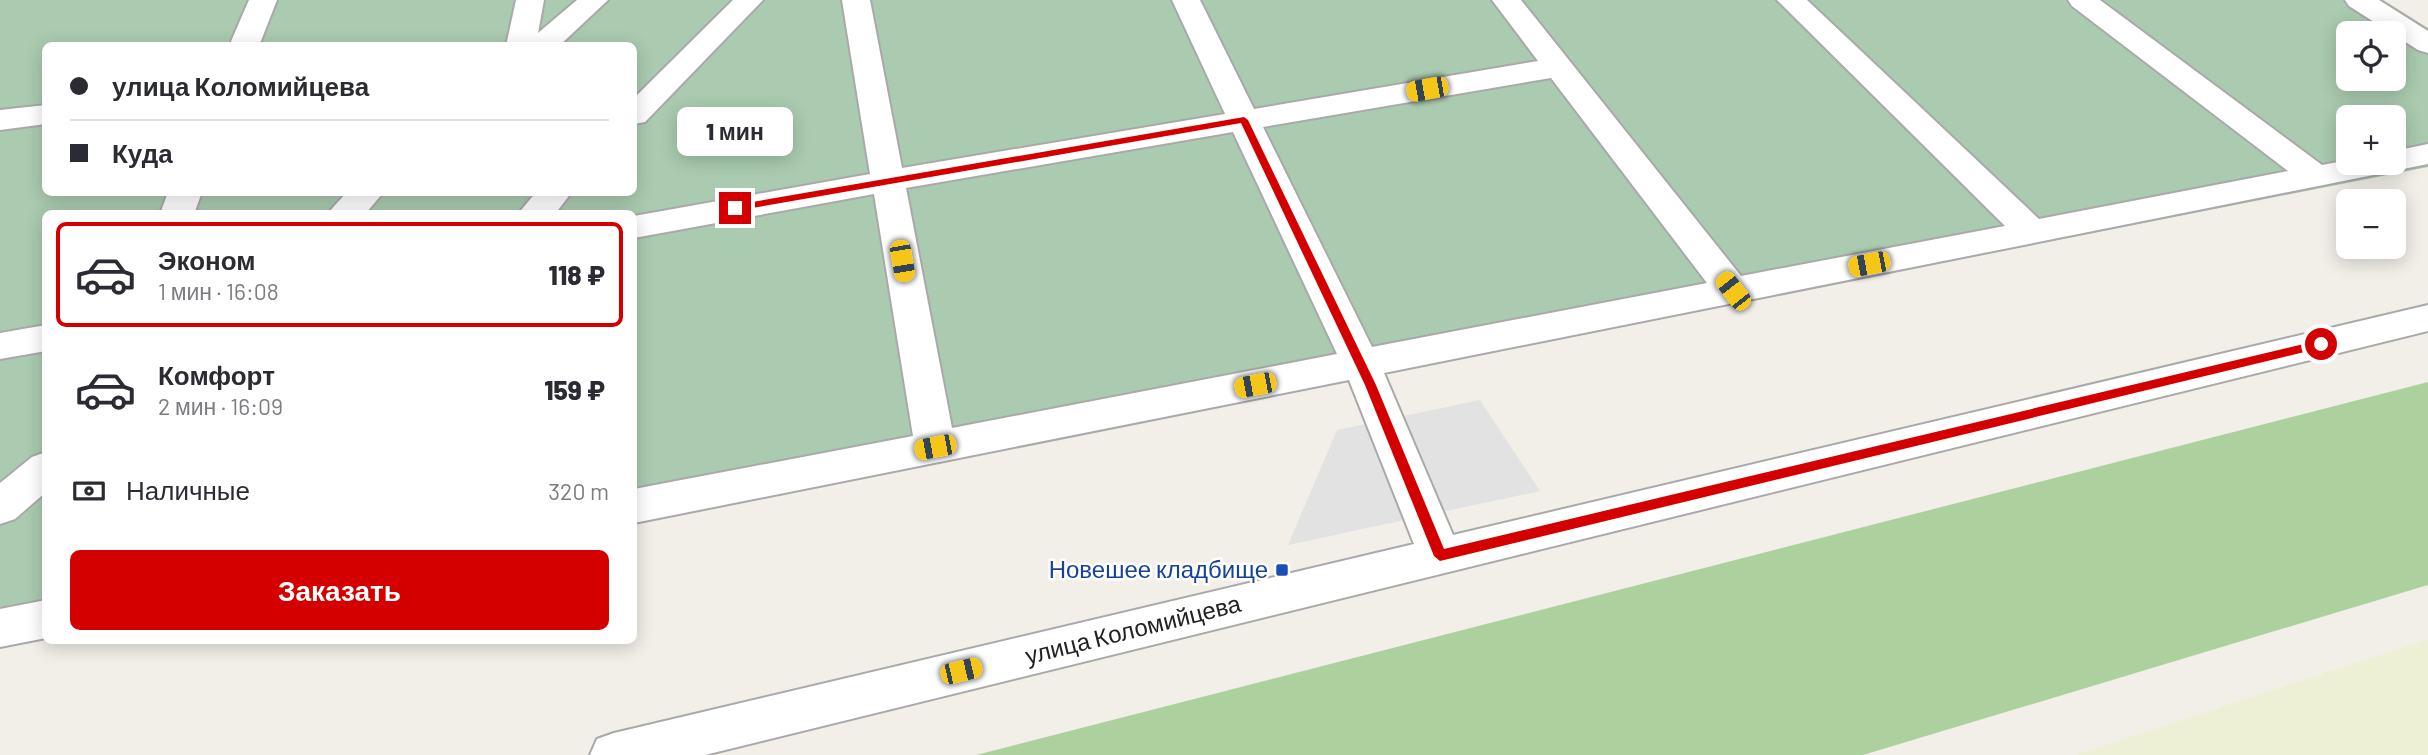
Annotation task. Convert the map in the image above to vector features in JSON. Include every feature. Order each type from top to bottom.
[{"type":"street","points":[[246,42],[263,0]]},
{"type":"street","points":[[522,42],[530,0]]},
{"type":"street","points":[[546,42],[594,0]]},
{"type":"street","points":[[637,112],[749,0]]},
{"type":"street","points":[[1186,0],[1361,365],[1440,556]]},
{"type":"street","points":[[1506,0],[1733,291]]},
{"type":"street","points":[[1791,0],[2032,232]]},
{"type":"street","points":[[2082,0],[2315,176]]},
{"type":"street","points":[[2359,0],[2428,44]]},
{"type":"street","points":[[863,1],[888,181],[935,447]]},
{"type":"street","points":[[637,226],[1559,67]]},
{"type":"street","points":[[0,120],[42,115]]},
{"type":"street","points":[[2406,159],[2428,154]]},
{"type":"street","points":[[637,505],[2336,172]]},
{"type":"street","points":[[349,210],[364,196]]},
{"type":"street","points":[[539,210],[552,196]]},
{"type":"street","name":"улица Коломийцева","points":[[614,755],[2428,318]]},
{"type":"street","points":[[0,346],[42,339]]},
{"type":"street","points":[[0,506],[42,471]]},
{"type":"street","points":[[0,628],[42,620]]},
{"type":"green space","points":[[0,0],[2383,0],[2428,28],[2428,167],[2406,171],[2406,105],[2336,105],[2336,175],[2387,175],[637,519],[637,210],[42,210],[42,637],[0,644]]},
{"type":"green space","points":[[2428,382],[2428,585],[1863,755],[976,755]]},
{"type":"green space","points":[[2428,639],[2428,755],[2076,755]]},
{"type":"shaded area","points":[[1480,400],[1540,491],[1288,545],[1337,430]]},
{"type":"place","name":"Новешее кладбище","points":[[1282,570]]},
{"type":"route","points":[[735,208],[1244,120],[1371,385],[1440,556],[2321,344]]}]
